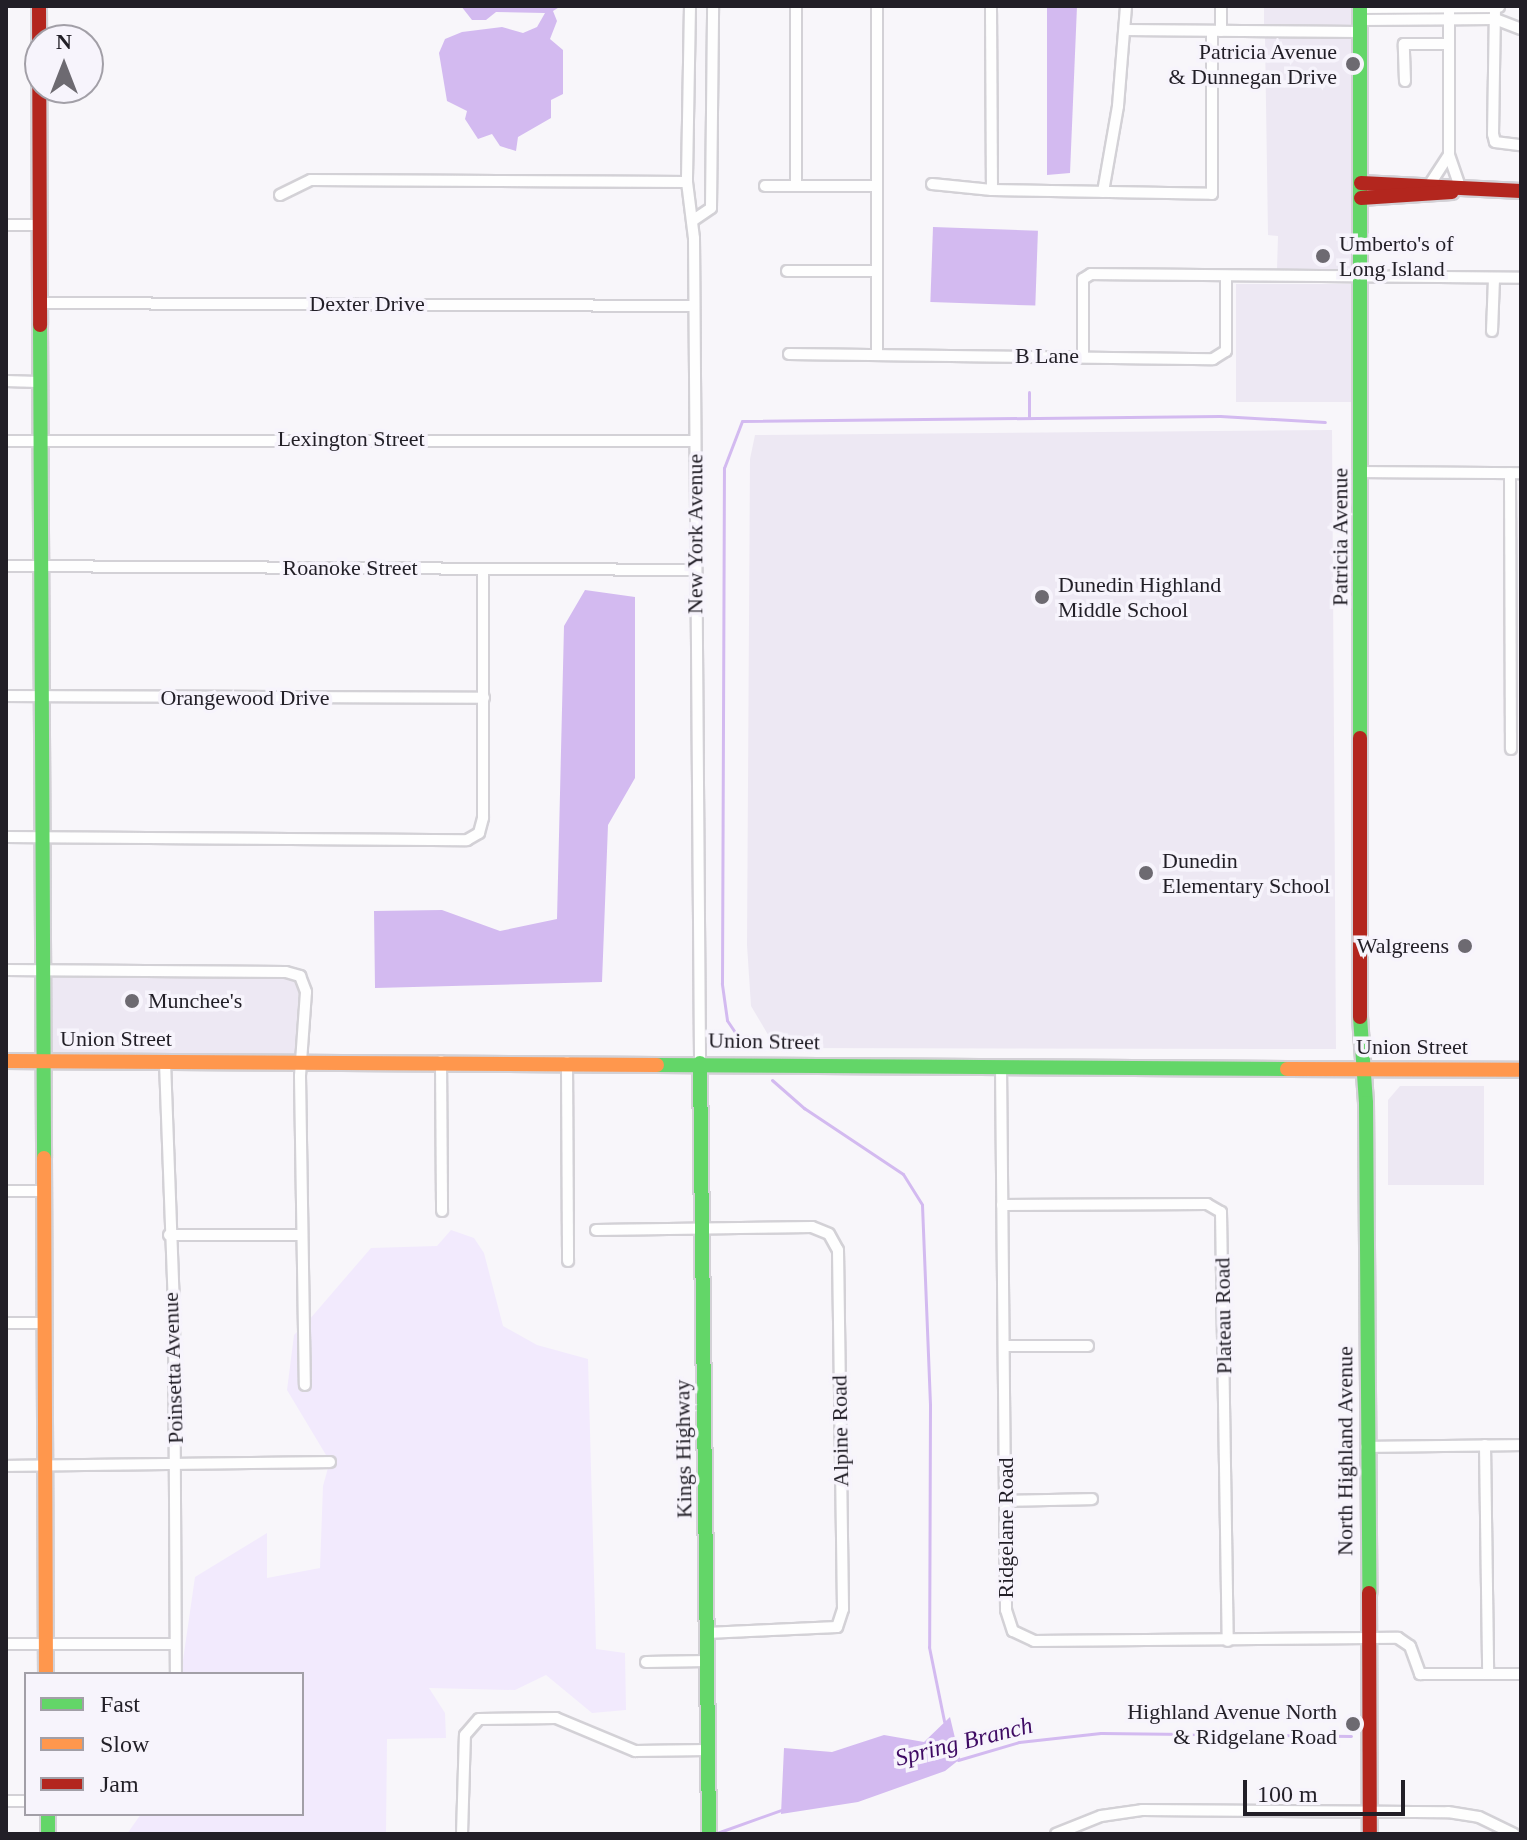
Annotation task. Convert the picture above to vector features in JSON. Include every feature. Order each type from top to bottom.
[{"type":"street","points":[[39,6],[38,697],[43,970],[46,1672]]},
{"type":"street","name":"New York Avenue","points":[[690,6],[687,182],[692,221],[694,306],[700,1063]]},
{"type":"street","points":[[692,221],[711,208],[713,6]]},
{"type":"street","points":[[796,6],[796,186]]},
{"type":"street","points":[[877,6],[877,355]]},
{"type":"street","points":[[991,6],[992,190]]},
{"type":"street","points":[[1103,192],[1126,6]]},
{"type":"street","points":[[932,184],[992,190],[1212,194],[1216,31],[1221,6]]},
{"type":"street","points":[[1449,14],[1482,6],[1497,11],[1521,29]]},
{"type":"street","points":[[1125,30],[1216,31],[1360,16],[1497,11]]},
{"type":"street","points":[[1497,11],[1493,134],[1495,142],[1521,145]]},
{"type":"street","points":[[1449,14],[1449,155],[1461,190]]},
{"type":"street","name":"Patricia Avenue","points":[[1360,16],[1362,1069]]},
{"type":"street","points":[[1405,81],[1404,44],[1449,44]]},
{"type":"street","points":[[1430,184],[1449,155]]},
{"type":"street","points":[[280,195],[311,180],[687,182]]},
{"type":"street","points":[[1361,191],[1430,184],[1461,190]]},
{"type":"street","points":[[765,186],[876,186]]},
{"type":"street","points":[[1361,191],[1521,191]]},
{"type":"street","points":[[6,225],[39,225]]},
{"type":"street","points":[[787,271],[876,271]]},
{"type":"street","points":[[1083,357],[1083,279],[1091,274],[1521,278]]},
{"type":"street","name":"B Lane","points":[[789,354],[1220,357],[1227,338],[1226,276]]},
{"type":"street","points":[[1492,331],[1494,278]]},
{"type":"street","name":"Dexter Drive","points":[[39,303],[694,306]]},
{"type":"street","points":[[6,381],[38,382]]},
{"type":"street","name":"Lexington Street","points":[[6,441],[695,441]]},
{"type":"street","points":[[1362,472],[1515,473],[1511,749]]},
{"type":"street","name":"Roanoke Street","points":[[6,566],[695,570]]},
{"type":"street","points":[[6,837],[467,840],[479,833],[483,818],[483,569]]},
{"type":"street","name":"Orangewood Drive","points":[[6,696],[484,698]]},
{"type":"street","points":[[6,970],[286,972],[300,976],[306,992],[302,1235],[305,1385]]},
{"type":"street","name":"Union Street","points":[[6,1061],[441,1061],[1521,1070]]},
{"type":"street","points":[[441,1061],[442,1211]]},
{"type":"street","name":"Poinsetta Avenue","points":[[165,1062],[176,1463],[176,1672]]},
{"type":"street","points":[[567,1062],[568,1261]]},
{"type":"street","name":"Kings Highway","points":[[700,1063],[709,1826]]},
{"type":"street","name":"Ridgelane Road","points":[[1001,1066],[1006,1610],[1013,1631],[1022,1638],[1228,1641],[1402,1639],[1420,1674],[1488,1674]]},
{"type":"street","name":"North Highland Avenue","points":[[1362,1069],[1370,1834]]},
{"type":"street","points":[[6,1191],[42,1191]]},
{"type":"street","name":"Plateau Road","points":[[1002,1205],[1207,1204],[1221,1212],[1228,1641]]},
{"type":"street","name":"Alpine Road","points":[[703,1229],[812,1227],[835,1241],[843,1609],[837,1627],[818,1631],[706,1633]]},
{"type":"street","points":[[596,1230],[703,1229]]},
{"type":"street","points":[[169,1235],[302,1235]]},
{"type":"street","points":[[6,1323],[43,1323]]},
{"type":"street","points":[[1005,1346],[1088,1346]]},
{"type":"street","points":[[1485,1445],[1488,1674],[1521,1674]]},
{"type":"street","points":[[1366,1447],[1521,1445]]},
{"type":"street","points":[[6,1466],[330,1462]]},
{"type":"street","points":[[1006,1501],[1092,1499]]},
{"type":"street","points":[[6,1644],[174,1644]]},
{"type":"street","points":[[646,1662],[707,1661]]},
{"type":"street","points":[[462,1834],[465,1735],[479,1719],[556,1718],[635,1751],[707,1750]]},
{"type":"street","points":[[1056,1834],[1101,1816],[1142,1810],[1448,1812],[1479,1817],[1514,1834]]},
{"type":"shaded area","points":[[461,6],[561,6],[553,11],[557,21],[550,39],[563,50],[563,94],[551,100],[551,118],[518,137],[516,151],[500,146],[492,134],[478,139],[465,119],[467,111],[447,101],[439,53],[445,39],[462,32],[502,27],[523,33],[537,27],[545,13],[496,12],[486,20],[472,20]]},
{"type":"shaded area","points":[[1047,6],[1077,6],[1070,173],[1047,175]]},
{"type":"shaded area","points":[[1264,6],[1354,6],[1354,25],[1264,25]]},
{"type":"shaded area","points":[[1265,38],[1355,38],[1356,271],[1277,269],[1278,236],[1268,235]]},
{"type":"shaded area","points":[[933,227],[1038,231],[1035,306],[930,302]]},
{"type":"shaded area","points":[[1236,284],[1356,284],[1356,402],[1236,402]]},
{"type":"shaded area","name":"Dunedin Highland Middle School","points":[[1332,430],[1336,1049],[776,1048],[751,1006],[747,945],[750,459],[755,435]]},
{"type":"shaded area","points":[[585,590],[635,597],[635,778],[608,825],[602,982],[375,988],[374,911],[442,910],[500,931],[557,919],[564,626]]},
{"type":"shaded area","points":[[48,977],[285,978],[296,981],[300,993],[298,1055],[48,1055]]},
{"type":"shaded area","points":[[1400,1086],[1484,1086],[1484,1185],[1388,1185],[1388,1100]]},
{"type":"shaded area","points":[[451,1230],[474,1238],[484,1253],[503,1326],[537,1345],[588,1359],[596,1649],[625,1653],[626,1710],[592,1713],[546,1675],[515,1690],[429,1688],[445,1713],[446,1738],[387,1739],[386,1834],[127,1834],[140,1816],[304,1816],[304,1672],[181,1672],[195,1577],[267,1533],[267,1578],[320,1568],[323,1486],[328,1468],[335,1468],[335,1456],[326,1455],[287,1390],[294,1335],[298,1331],[299,1391],[310,1391],[309,1320],[371,1248],[437,1246]]},
{"type":"shaded area","points":[[950,1717],[960,1759],[945,1771],[858,1802],[781,1814],[784,1748],[832,1752],[884,1735],[924,1742]]},
{"type":"waterway","points":[[1029,392],[1029,416]]},
{"type":"waterway","points":[[745,1047],[727,1020],[722,983],[724,468],[742,421],[1220,416],[1325,422]]},
{"type":"waterway","points":[[772,1080],[804,1108],[903,1174],[922,1205],[930,1405],[929,1647],[944,1721]]},
{"type":"waterway","name":"Spring Branch","points":[[958,1760],[1019,1742],[1101,1733],[1351,1736]]},
{"type":"waterway","name":"Spring Branch","points":[[714,1834],[781,1810]]},
{"type":"traffic: fast","points":[[1360,6],[1360,738]]},
{"type":"traffic: fast","points":[[40,325],[44,1158]]},
{"type":"traffic: fast","points":[[1360,1017],[1366,1103],[1369,1593]]},
{"type":"traffic: fast","points":[[700,1063],[709,1834]]},
{"type":"traffic: fast","points":[[657,1065],[1287,1069]]},
{"type":"traffic: fast","points":[[48,1816],[48,1834]]},
{"type":"traffic: slow","points":[[6,1061],[657,1065]]},
{"type":"traffic: slow","points":[[1287,1069],[1521,1070]]},
{"type":"traffic: slow","points":[[44,1158],[46,1672]]},
{"type":"traffic: jam","points":[[39,6],[40,325]]},
{"type":"traffic: jam","points":[[1361,183],[1521,191]]},
{"type":"traffic: jam","points":[[1361,198],[1452,192]]},
{"type":"traffic: jam","points":[[1360,738],[1360,1017]]},
{"type":"traffic: jam","points":[[1369,1593],[1370,1834]]},
{"type":"place","name":"Patricia Avenue & Dunnegan Drive","points":[[1353,64]]},
{"type":"place","name":"Umberto's of Long Island","points":[[1323,256]]},
{"type":"place","name":"Dunedin Highland Middle School","points":[[1042,597]]},
{"type":"place","name":"Dunedin Elementary School","points":[[1146,873]]},
{"type":"place","name":"Walgreens","points":[[1465,946]]},
{"type":"place","name":"Munchee's","points":[[132,1001]]},
{"type":"place","name":"Highland Avenue North & Ridgelane Road","points":[[1353,1724]]}]
